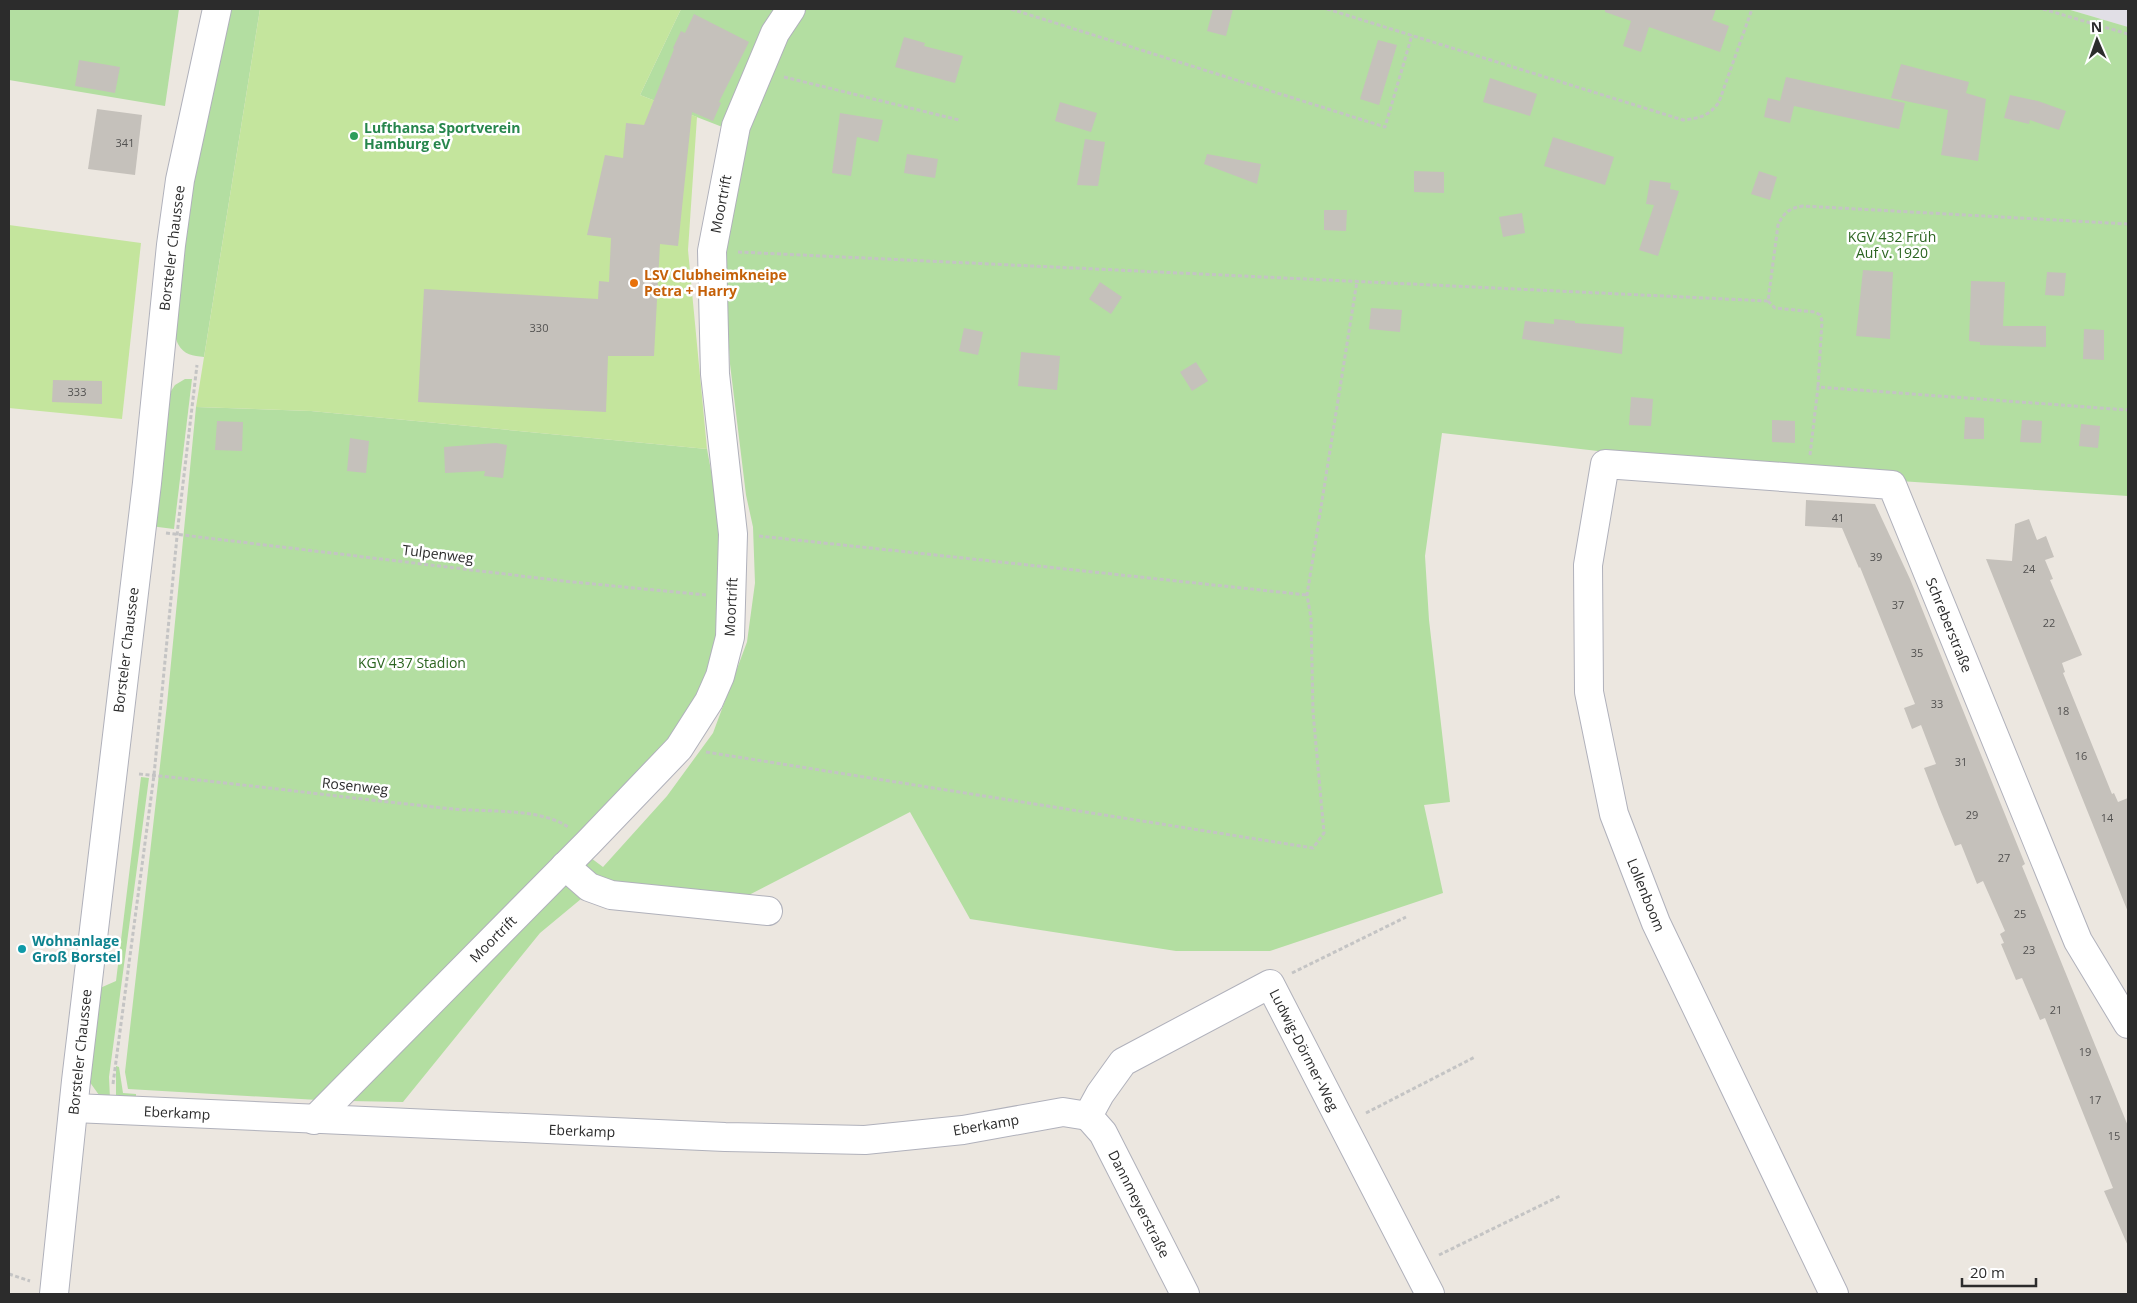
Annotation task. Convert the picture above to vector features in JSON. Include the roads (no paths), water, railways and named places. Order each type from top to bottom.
[{"type":"street","name":"Borsteler Chaussee","points":[[43,1291],[74,1108],[180,180],[216,9]]},
{"type":"street","name":"Moortrift","points":[[314,1120],[589,842],[679,748],[709,701],[720,676],[730,636],[733,534],[715,374],[712,251],[736,126],[775,32],[791,9]]},
{"type":"street","name":"Schreberstraße","points":[[1605,464],[1892,485],[2078,941],[2127,1020]]},
{"type":"street","name":"Lollenboom","points":[[1605,464],[1588,565],[1589,692],[1614,814],[1656,923],[1834,1294]]},
{"type":"street","points":[[565,866],[589,887],[611,895],[768,911]]},
{"type":"street","name":"Ludwig-Dörmer-Weg","points":[[1088,1116],[1100,1094],[1123,1062],[1270,984],[1430,1294]]},
{"type":"street","name":"Eberkamp","points":[[74,1108],[725,1137],[865,1140],[963,1130],[1063,1112],[1088,1116]]},
{"type":"street","name":"Dannmeyerstraße","points":[[1088,1116],[1103,1133],[1185,1294]]},
{"type":"place","name":"Lufthansa Sportverein Hamburg eV","points":[[354,136]]},
{"type":"place","name":"LSV Clubheimkneipe Petra + Harry","points":[[634,283]]},
{"type":"place","name":"Wohnanlage Groß Borstel","points":[[22,949]]},
{"type":"park label","name":"KGV 432 Früh Auf v. 1920","points":[[1892,246]]},
{"type":"park label","name":"KGV 437 Stadion","points":[[412,663]]}]
